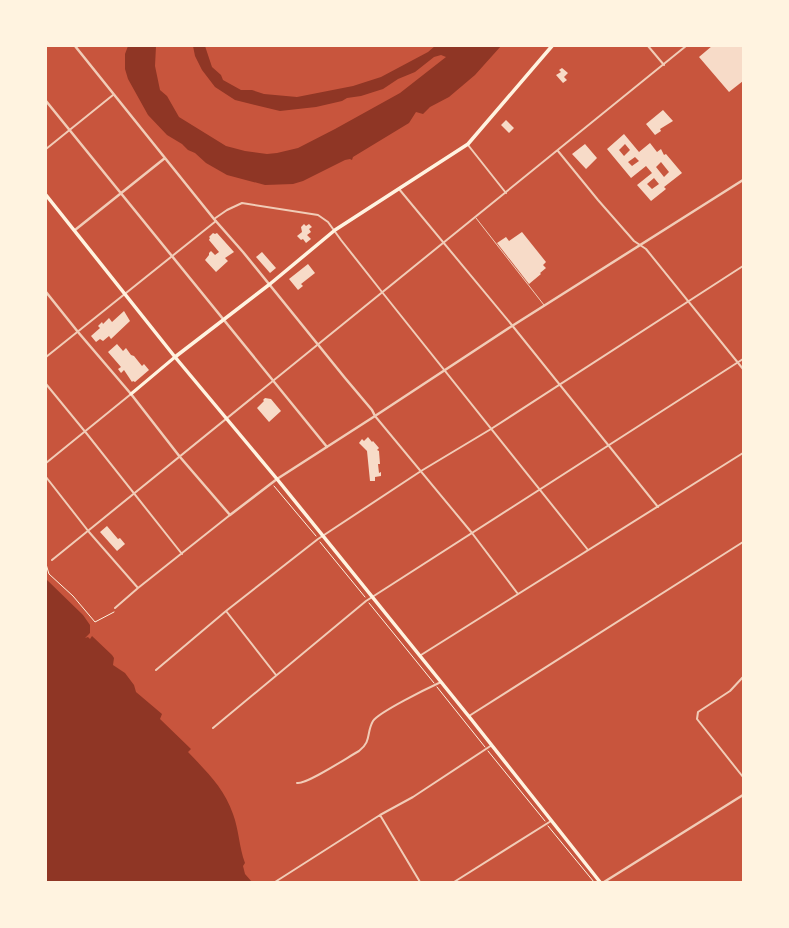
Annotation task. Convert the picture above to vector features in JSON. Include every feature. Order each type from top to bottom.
[{"type":"main road","points":[[131,394],[270,284],[334,230],[468,144],[552,46]]},
{"type":"main road","points":[[46,195],[469,716],[600,882]]},
{"type":"street","points":[[75,46],[113,95],[215,220],[270,284],[372,410],[375,416],[472,533],[518,594]]},
{"type":"street","points":[[648,46],[664,65]]},
{"type":"street","points":[[52,560],[89,532],[134,493],[686,46]]},
{"type":"street","points":[[46,148],[113,95]]},
{"type":"street","points":[[46,101],[327,447]]},
{"type":"street","points":[[468,144],[506,193]]},
{"type":"street","points":[[557,150],[634,241],[646,248],[743,368]]},
{"type":"street","points":[[75,230],[165,158]]},
{"type":"street","points":[[115,608],[138,588],[277,479],[512,326],[743,180]]},
{"type":"street","points":[[398,188],[444,242],[658,506]]},
{"type":"street","points":[[46,357],[126,294],[227,210],[242,203],[318,215],[328,222],[588,550]]},
{"type":"street","points":[[156,670],[226,611],[323,535],[421,471],[560,385],[688,300],[743,266]]},
{"type":"street","points":[[46,292],[131,394],[180,457],[230,515]]},
{"type":"street","points":[[212,728],[372,598],[743,359]]},
{"type":"street","points":[[46,384],[182,554]]},
{"type":"street","points":[[46,463],[131,394]]},
{"type":"street","points":[[420,656],[743,453]]},
{"type":"street","points":[[46,477],[89,532],[138,588]]},
{"type":"street","points":[[469,716],[743,542]]},
{"type":"street","points":[[226,611],[276,675]]},
{"type":"street","points":[[743,677],[730,692],[698,712],[697,719],[743,777]]},
{"type":"street","points":[[297,783],[300,784],[310,780],[359,751],[364,747],[368,740],[372,724],[377,717],[441,682]]},
{"type":"street","points":[[275,882],[380,815],[412,797],[492,745]]},
{"type":"street","points":[[604,882],[743,795]]},
{"type":"street","points":[[380,815],[420,882]]},
{"type":"street","points":[[454,882],[551,821]]},
{"type":"lane","points":[[476,217],[545,306]]},
{"type":"path","points":[[46,564],[49,574],[74,596],[95,622],[108,616],[115,611],[115,608]]},
{"type":"shaded area","points":[[128,46],[156,46],[155,66],[160,90],[167,96],[179,117],[226,146],[245,151],[267,154],[298,148],[335,129],[400,93],[446,57],[441,55],[434,57],[415,72],[398,79],[383,89],[316,107],[280,111],[235,100],[215,87],[202,70],[195,56],[193,46],[205,46],[212,67],[221,75],[223,80],[241,90],[252,90],[264,94],[297,97],[353,86],[381,77],[428,52],[435,46],[501,46],[475,75],[449,97],[430,107],[423,114],[416,112],[409,123],[353,157],[352,160],[345,160],[303,181],[293,184],[265,185],[227,175],[206,163],[195,153],[188,150],[182,144],[167,135],[148,115],[128,79],[125,69],[125,54]]},
{"type":"shaded area","points":[[46,579],[83,615],[90,625],[90,633],[85,638],[88,637],[90,639],[92,636],[112,655],[114,658],[113,665],[125,673],[134,685],[136,692],[162,714],[160,719],[191,749],[188,752],[220,788],[225,796],[237,826],[241,851],[245,863],[243,866],[245,874],[252,882],[46,882]]},
{"type":"building","points":[[712,46],[743,46],[743,81],[729,92],[699,57]]},
{"type":"building","points":[[562,68],[568,73],[564,77],[567,80],[563,83],[556,75],[561,72],[559,70]]},
{"type":"building","points":[[663,110],[673,121],[660,129],[661,131],[655,135],[646,124]]},
{"type":"building","points":[[506,120],[514,128],[509,133],[501,125]]},
{"type":"building","points":[[624,134],[639,152],[650,143],[657,152],[661,149],[664,155],[666,154],[682,173],[664,187],[666,189],[651,201],[637,185],[652,173],[646,166],[631,178],[607,149]],"holes":[[[625,144],[630,150],[624,156],[619,150]],[[635,157],[639,161],[632,166],[628,162]],[[661,162],[669,172],[664,177],[656,167]],[[654,178],[659,184],[652,189],[647,184]]]},
{"type":"building","points":[[585,144],[597,158],[586,169],[572,154]]},
{"type":"building","points":[[304,224],[306,226],[309,224],[312,227],[309,229],[311,232],[307,235],[311,239],[306,243],[303,239],[301,240],[297,236],[302,232],[301,227]]},
{"type":"building","points":[[522,232],[546,262],[543,265],[546,268],[529,284],[497,243],[506,237],[509,241]]},
{"type":"building","points":[[213,233],[217,233],[234,252],[225,258],[228,261],[216,272],[205,260],[211,251],[215,255],[219,252],[209,240],[209,237]]},
{"type":"building","points":[[262,252],[276,268],[270,273],[256,257]]},
{"type":"building","points":[[308,264],[315,273],[301,284],[303,286],[298,290],[289,279]]},
{"type":"building","points":[[124,311],[130,321],[111,339],[109,336],[103,341],[100,339],[96,342],[91,336],[100,328],[98,326],[102,322],[103,324],[109,318],[112,322]]},
{"type":"building","points":[[117,344],[123,351],[126,348],[142,366],[144,364],[149,370],[135,382],[132,382],[124,370],[121,373],[118,369],[121,367],[108,352]]},
{"type":"building","points":[[265,398],[271,399],[281,411],[269,422],[257,408]]},
{"type":"building","points":[[368,437],[379,448],[377,450],[379,451],[380,464],[378,464],[379,473],[381,472],[381,476],[375,477],[375,481],[370,481],[367,451],[359,443],[362,439],[364,441]]},
{"type":"building","points":[[107,526],[118,539],[120,538],[125,544],[117,551],[100,532]]}]
